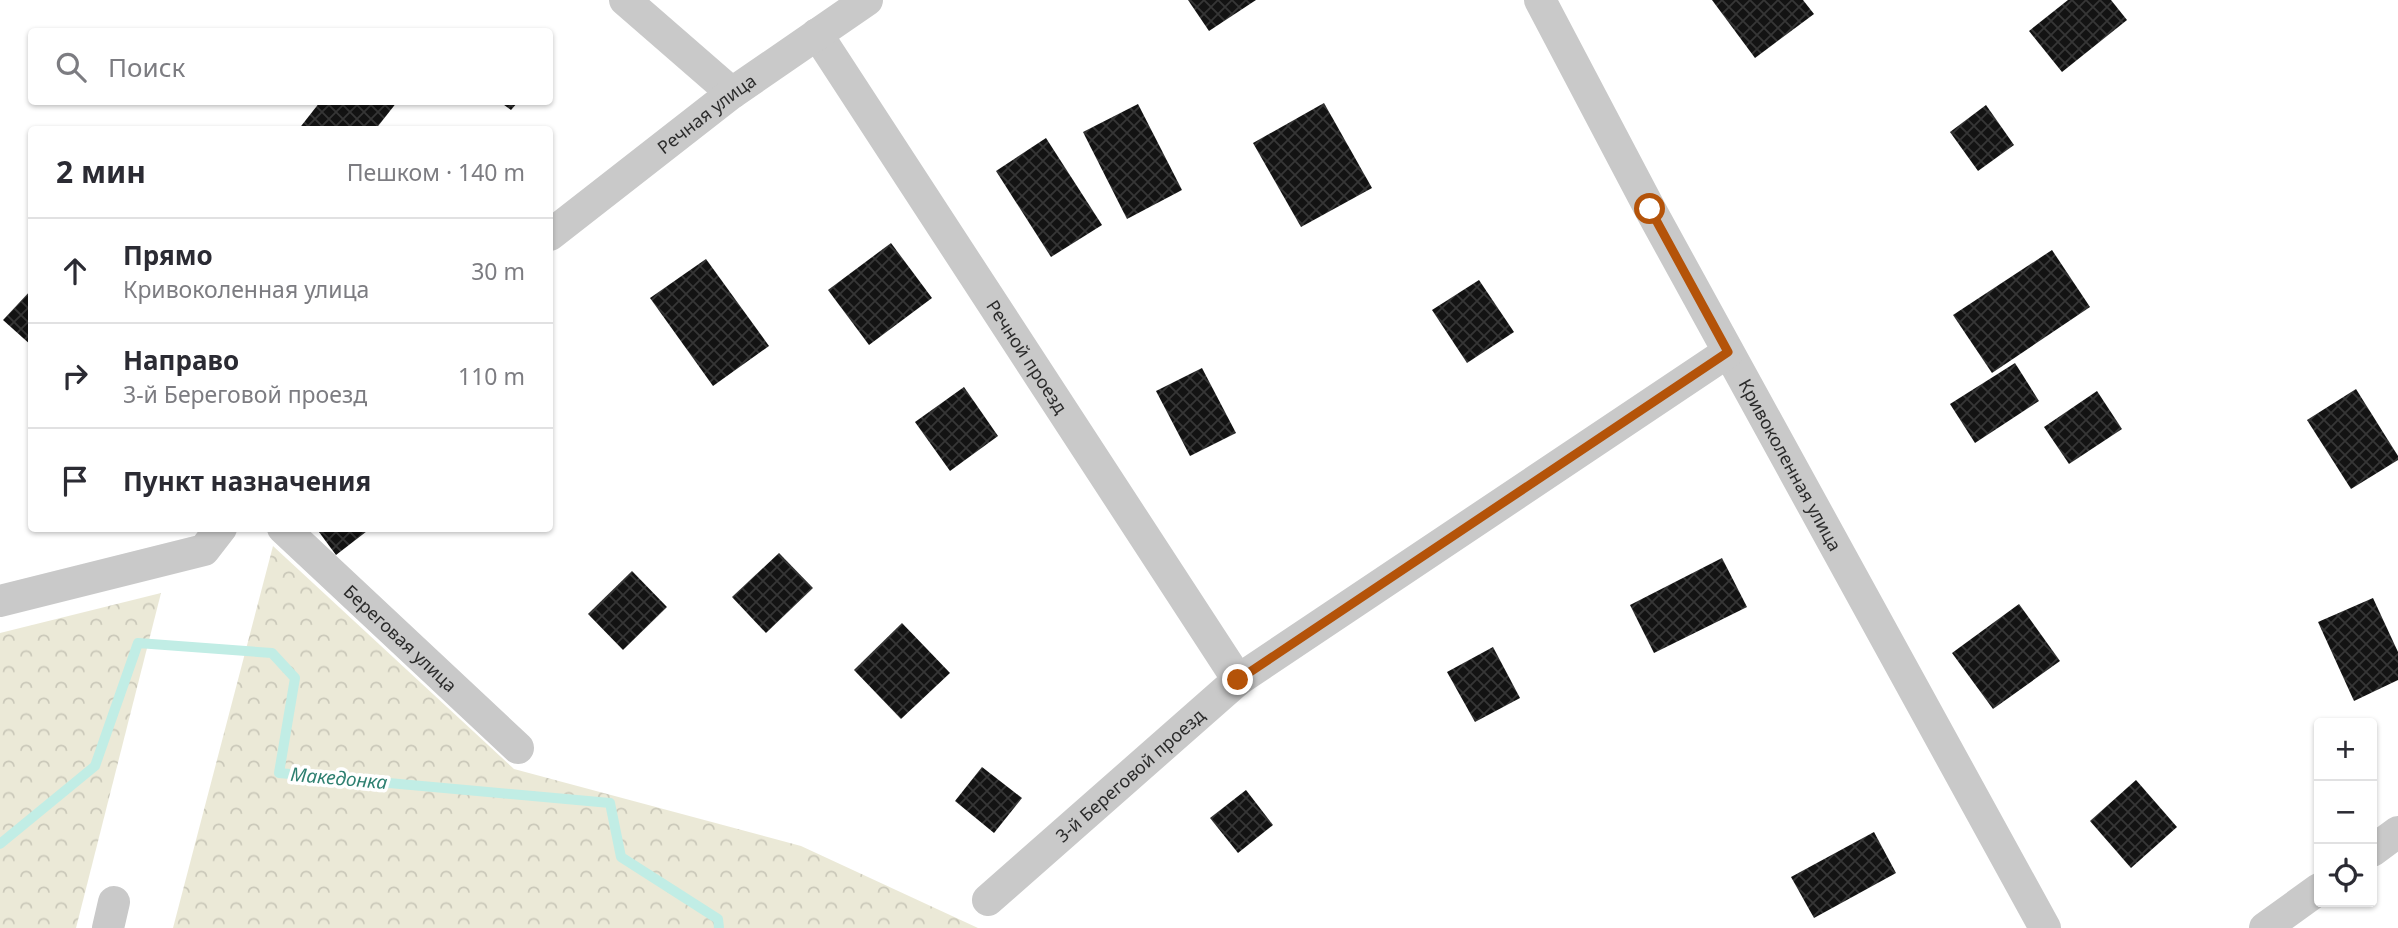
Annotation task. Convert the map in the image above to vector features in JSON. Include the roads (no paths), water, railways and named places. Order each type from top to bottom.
[{"type":"street","points":[[625,0],[732,93]]},
{"type":"street","name":"Речная улица","points":[[553,232],[732,93],[867,0]]},
{"type":"street","name":"Кривоколенная улица","points":[[1540,0],[1728,352],[2045,928]]},
{"type":"street","name":"Речной проезд","points":[[817,34],[1238,680]]},
{"type":"street","name":"3-й Береговой проезд","points":[[988,900],[1238,680],[1728,352]]},
{"type":"street","points":[[0,601],[204,550],[217,532]]},
{"type":"street","name":"Береговая улица","points":[[287,532],[519,748]]},
{"type":"street","points":[[2377,847],[2398,832]]},
{"type":"street","points":[[2265,928],[2314,893]]},
{"type":"waterway","name":"Македонка","points":[[0,844],[95,766],[138,643],[272,653],[295,678],[279,773],[610,803],[621,857],[718,919],[719,928]]}]
